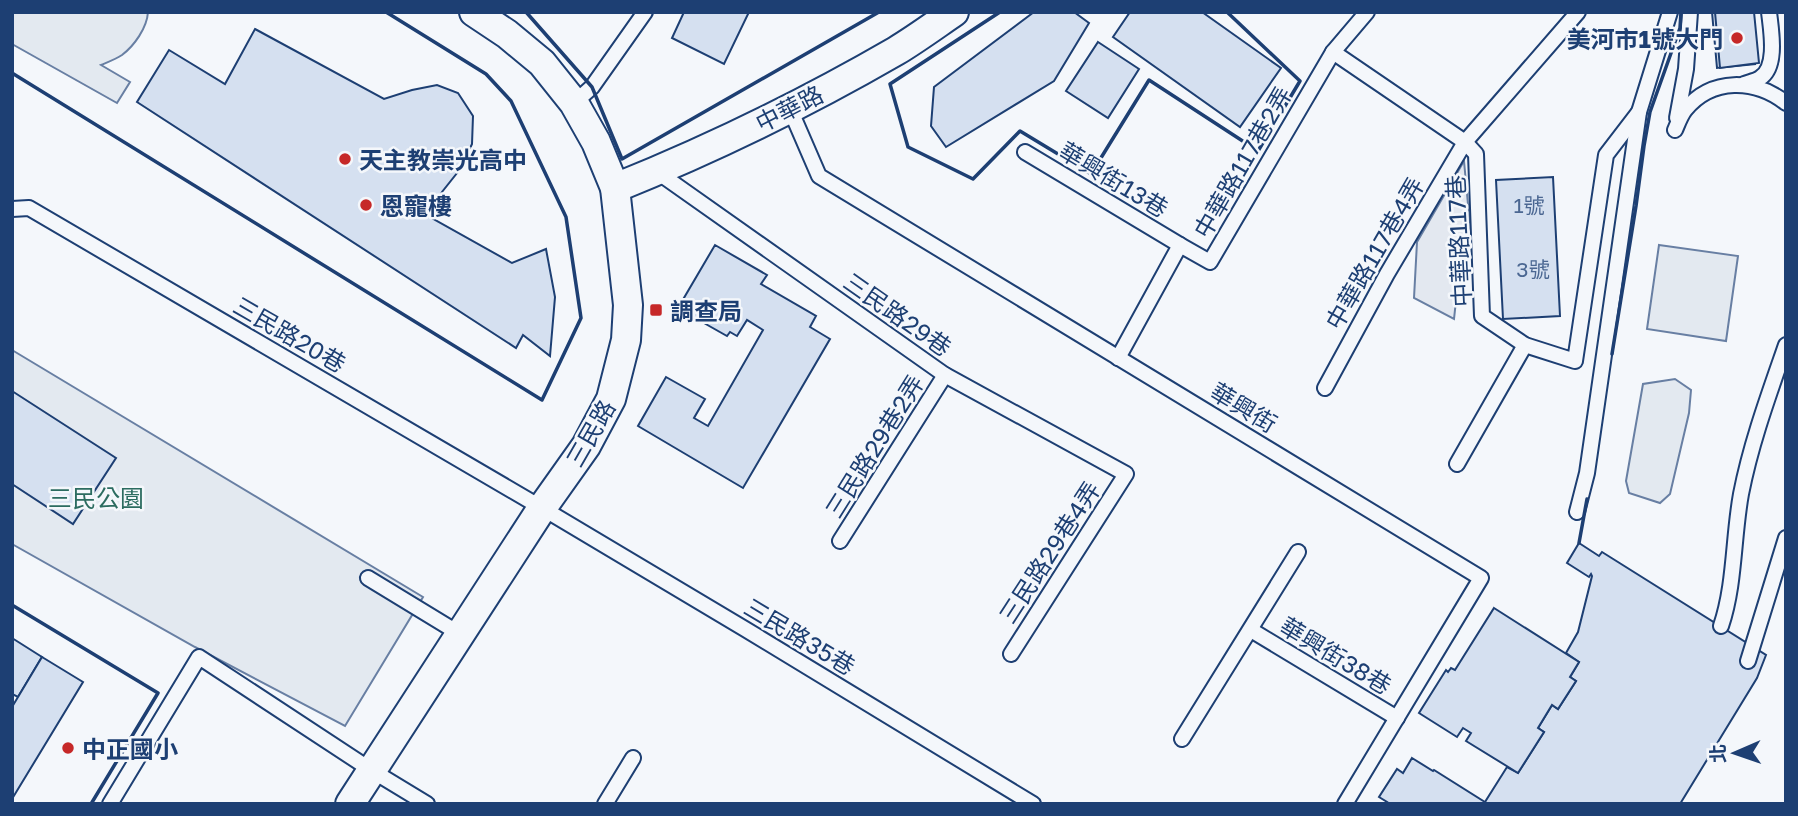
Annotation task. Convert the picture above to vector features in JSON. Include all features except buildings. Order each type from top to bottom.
[{"type":"street","name":"三民路","points":[[350,804],[542,508],[586,446],[611,399],[626,340],[628,305],[615,188],[596,142],[574,103],[542,63],[507,34],[474,12]]},
{"type":"street","name":"中華路","points":[[615,188],[790,109],[897,50],[954,12]]},
{"type":"lane","points":[[574,103],[592,87],[645,12]]},
{"type":"lane","points":[[1333,52],[1367,12]]},
{"type":"lane","name":"中華路117巷4弄","points":[[1325,388],[1387,274],[1465,142],[1578,12]]},
{"type":"lane","points":[[1577,512],[1587,473],[1639,112],[1670,12]]},
{"type":"lane","points":[[1690,12],[1686,69],[1675,130],[1685,110],[1701,96],[1721,86],[1742,84],[1761,78],[1769,70],[1772,53],[1769,12]]},
{"type":"lane","name":"中華路117巷","points":[[1333,52],[1465,142],[1476,154],[1482,316],[1525,345],[1575,361],[1606,155],[1639,112]]},
{"type":"lane","name":"中華路117巷2弄","points":[[1118,358],[1180,245],[1210,262],[1333,52]]},
{"type":"lane","points":[[1742,84],[1772,93],[1786,103]]},
{"type":"lane","name":"華興街","points":[[790,109],[819,176],[1481,578],[1345,804]]},
{"type":"lane","name":"華興街13巷","points":[[1025,152],[1180,245]]},
{"type":"lane","name":"三民路29巷","points":[[656,171],[946,375],[1126,474]]},
{"type":"lane","name":"三民路20巷","points":[[12,209],[29,208],[542,508]]},
{"type":"lane","points":[[1457,464],[1525,345]]},
{"type":"lane","points":[[1721,626],[1726,610],[1735,529],[1751,454],[1786,345]]},
{"type":"lane","name":"三民路29巷2弄","points":[[840,541],[946,375]]},
{"type":"lane","name":"三民路29巷4弄","points":[[1010,654],[1126,474]]},
{"type":"lane","name":"三民路35巷","points":[[542,508],[1033,804]]},
{"type":"lane","points":[[1748,661],[1786,538]]},
{"type":"lane","name":"華興街38巷","points":[[1182,738],[1298,552]]},
{"type":"lane","points":[[368,578],[460,634]]},
{"type":"lane","name":"華興街38巷","points":[[1251,630],[1397,718]]},
{"type":"lane","points":[[110,804],[199,657],[426,804]]},
{"type":"lane","points":[[605,804],[633,758]]},
{"type":"green space","points":[[12,12],[148,12],[142,30],[131,47],[101,65],[130,82],[117,103],[12,44]]},
{"type":"green space","points":[[1659,245],[1738,256],[1726,341],[1647,329]]},
{"type":"green space","name":"三民公園","points":[[12,350],[423,597],[345,726],[195,647],[12,544]]},
{"type":"green space","points":[[1675,379],[1691,390],[1689,413],[1670,494],[1660,503],[1629,493],[1626,481],[1643,384]]},
{"type":"shaded area","points":[[1464,161],[1470,226],[1462,246],[1454,319],[1414,298],[1417,242]]},
{"type":"wall","points":[[12,73],[542,400],[581,318],[566,217],[511,101],[486,74],[386,12]]},
{"type":"wall","points":[[526,12],[592,87],[622,159],[879,12]]},
{"type":"wall","points":[[1000,12],[890,84],[908,147],[973,179],[1020,131],[1091,174],[1149,80],[1258,151],[1300,81],[1227,12]]},
{"type":"wall","points":[[1612,354],[1650,112],[1680,28],[1681,12]]},
{"type":"wall","points":[[1579,543],[1587,499]]},
{"type":"wall","points":[[12,605],[158,693],[91,804]]},
{"type":"place","name":"美河市1號大門","points":[[1737,38]]},
{"type":"place","name":"天主教崇光高中","points":[[345,159]]},
{"type":"place","name":"恩寵樓","points":[[366,205]]},
{"type":"place","name":"調查局","points":[[656,310]]},
{"type":"place","name":"中正國小","points":[[68,748]]}]
